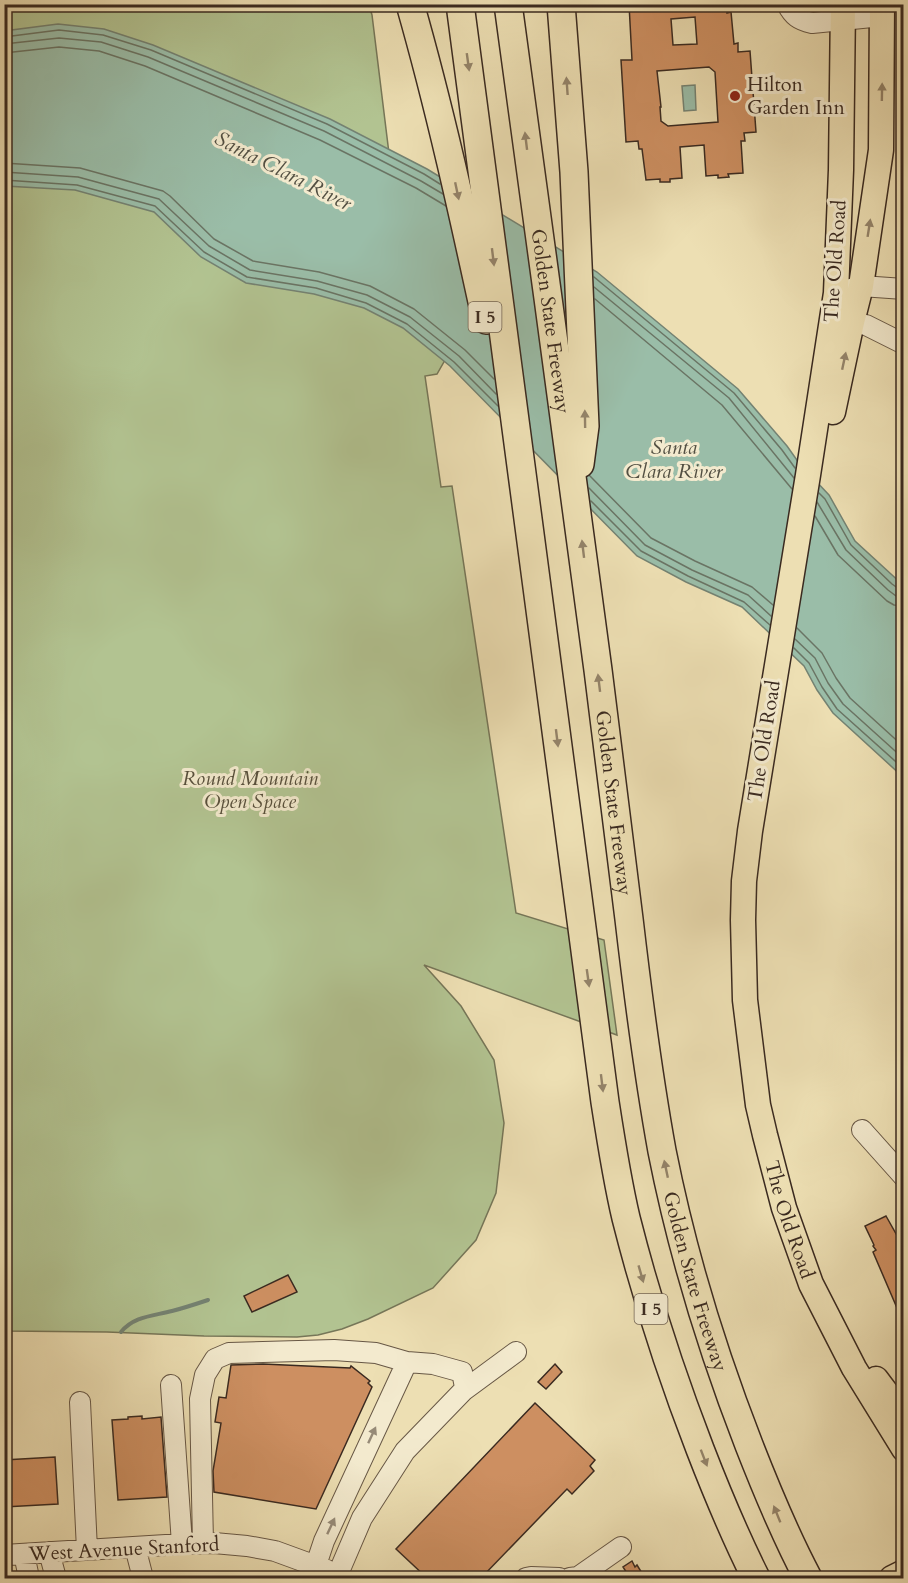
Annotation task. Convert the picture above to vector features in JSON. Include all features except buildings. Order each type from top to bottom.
[{"type":"highway","name":"I 5","points":[[410,4],[445,134],[525,500]]},
{"type":"highway","name":"I 5","points":[[460,4],[594,1025],[614,1160],[639,1268],[672,1374],[737,1539],[756,1578]]},
{"type":"highway","name":"Golden State Freeway","points":[[508,4],[576,498],[645,1042],[664,1162],[700,1306],[737,1414],[782,1526],[805,1572]]},
{"type":"highway","name":"I 5","points":[[561,4],[576,207],[585,426],[576,498]]},
{"type":"main road","name":"The Old Road","points":[[882,10],[881,150],[861,286],[842,320],[775,717],[750,831],[744,881],[743,920],[745,1000],[800,1215],[824,1276],[875,1377],[903,1416]]},
{"type":"main road","name":"The Old Road","points":[[842,320],[836,293],[841,170],[843,12]]},
{"type":"main road","name":"The Old Road","points":[[758,1056],[758,1105],[784,1208],[796,1245],[818,1301],[854,1368],[903,1449]]},
{"type":"main road","points":[[818,1301],[827,1329],[873,1416],[903,1466]]},
{"type":"main road","points":[[892,1578],[903,1572]]},
{"type":"street","points":[[787,4],[793,15],[802,21],[812,23],[843,12],[882,10]]},
{"type":"street","points":[[836,293],[861,286],[903,289]]},
{"type":"street","points":[[842,320],[866,326],[903,344]]},
{"type":"street","points":[[862,1130],[903,1177]]},
{"type":"street","points":[[203,1543],[200,1399],[205,1375],[215,1359],[229,1353],[261,1351],[334,1350],[376,1353],[406,1362],[433,1364],[462,1372],[465,1387],[463,1390]]},
{"type":"street","points":[[331,1573],[362,1518],[405,1451],[463,1390],[516,1352]]},
{"type":"street","points":[[331,1573],[324,1541],[406,1362]]},
{"type":"street","points":[[171,1385],[182,1544]]},
{"type":"street","points":[[80,1402],[87,1550]]},
{"type":"street","name":"West Avenue Stanford","points":[[4,1555],[203,1543],[262,1548],[294,1557],[331,1573]]},
{"type":"street","points":[[129,1547],[132,1578]]},
{"type":"street","points":[[129,1547],[143,1578]]},
{"type":"street","points":[[570,1578],[578,1577],[621,1547]]},
{"type":"street","points":[[49,1552],[56,1578]]},
{"type":"street","points":[[24,1554],[29,1578]]},
{"type":"street","points":[[526,1578],[559,1578]]},
{"type":"green space","name":"Round Mountain Open Space","points":[[5,5],[369,5],[394,194],[453,346],[437,374],[425,376],[441,487],[452,486],[516,913],[604,940],[617,1035],[424,965],[461,1006],[494,1060],[504,1123],[496,1193],[476,1240],[433,1288],[368,1319],[318,1335],[297,1337],[204,1336],[5,1331]]},
{"type":"water","name":"Santa Clara River","points":[[58,24],[104,29],[153,45],[330,119],[427,169],[597,272],[738,389],[799,463],[829,495],[855,541],[903,585],[903,777],[833,713],[804,666],[742,607],[686,582],[637,556],[450,366],[403,328],[364,308],[314,294],[246,283],[201,257],[154,212],[75,190],[5,186],[4,31]]},
{"type":"water","points":[[695,85],[696,110],[684,111],[682,86]]},
{"type":"waterway","points":[[121,1332],[138,1320],[208,1300]]},
{"type":"place","name":"Hilton Garden Inn","points":[[735,96]]}]
